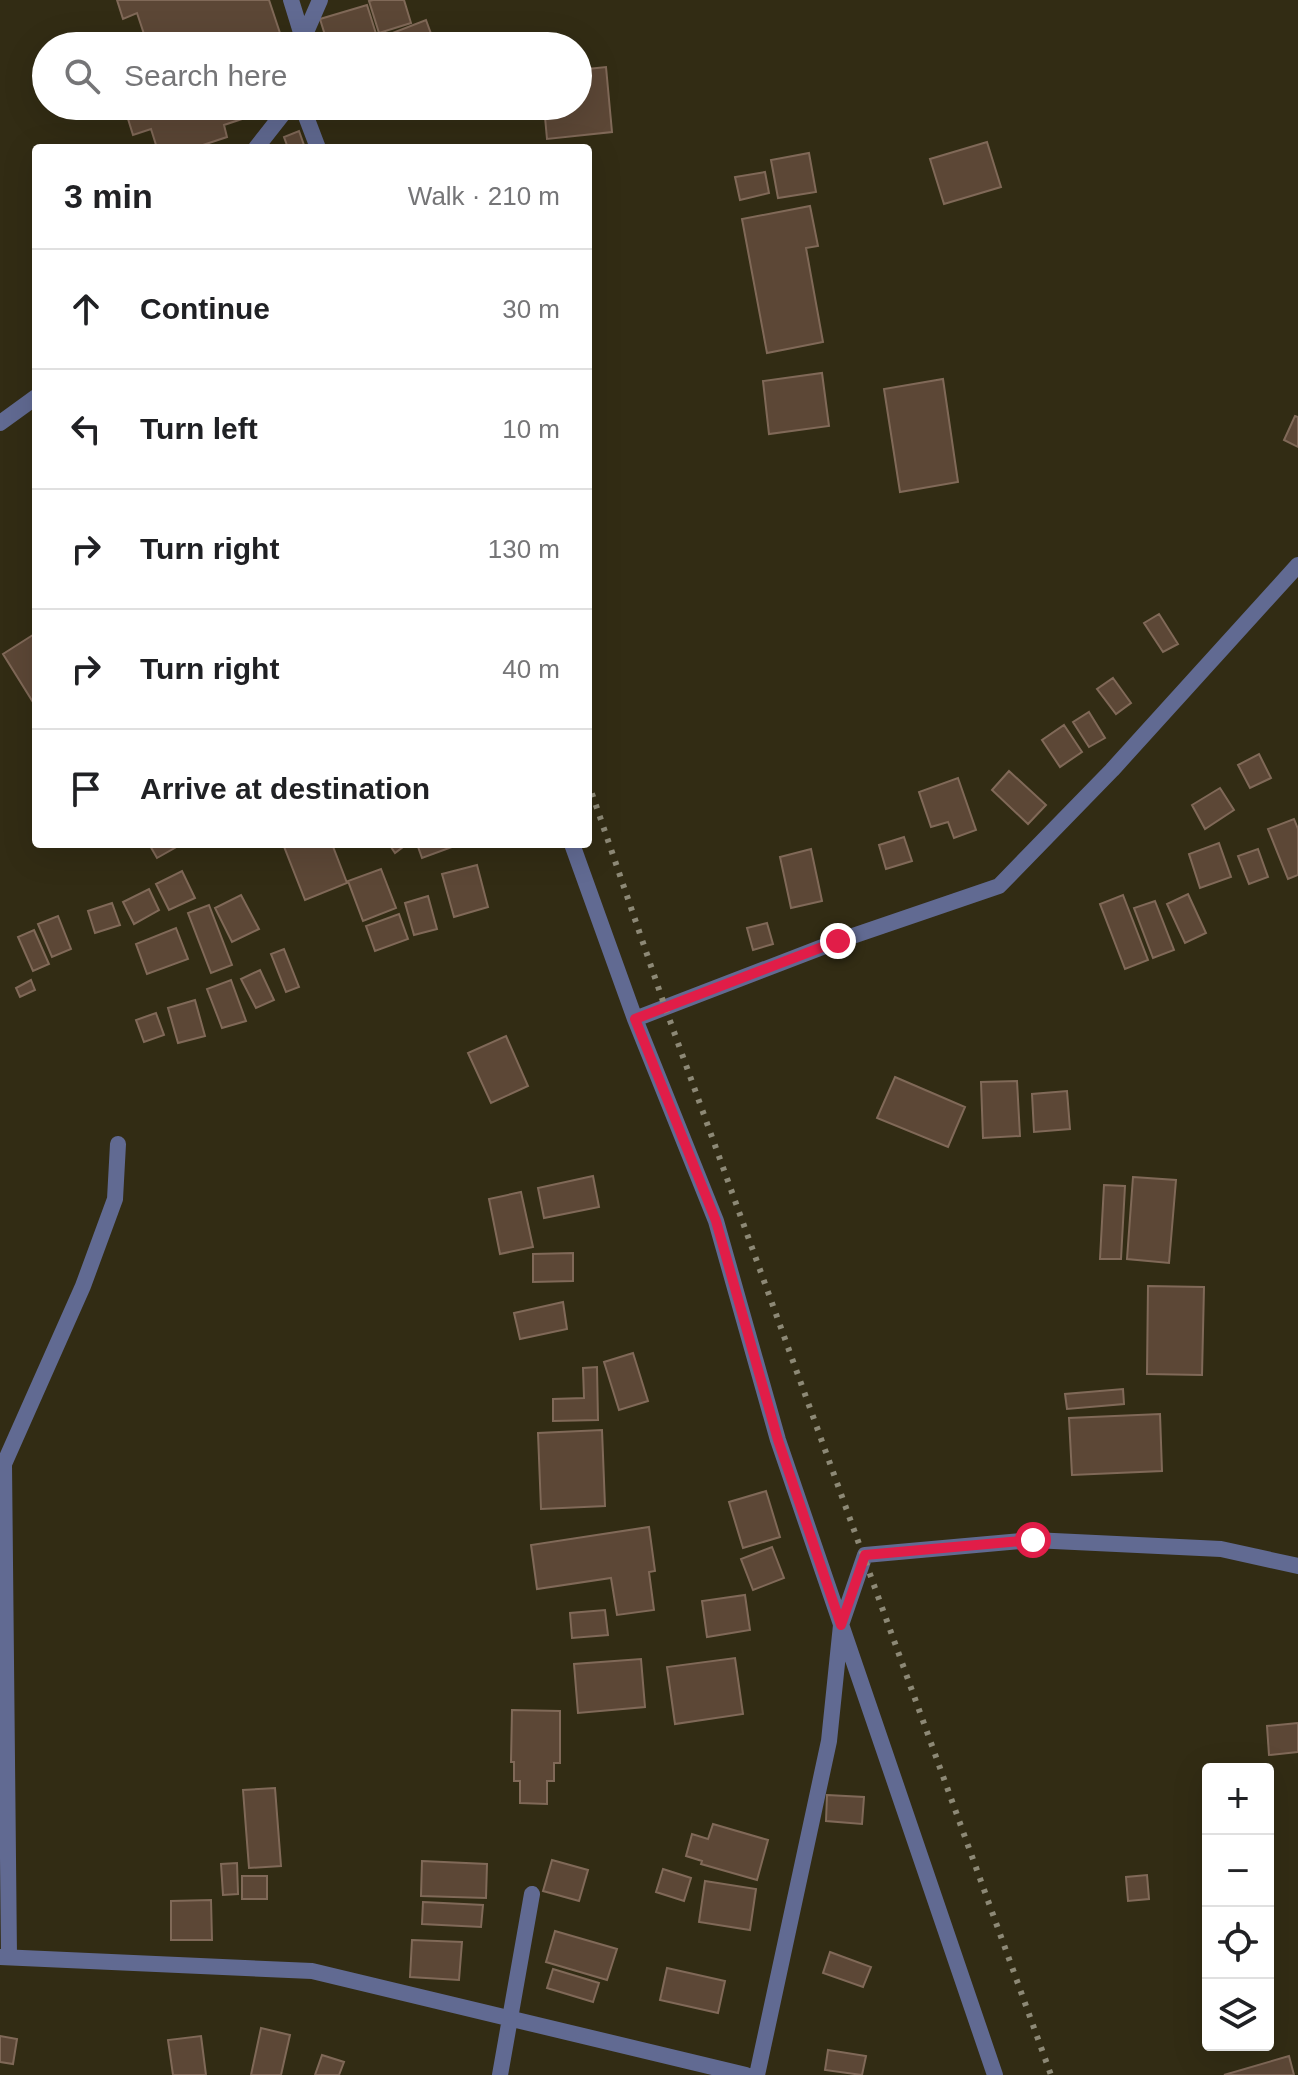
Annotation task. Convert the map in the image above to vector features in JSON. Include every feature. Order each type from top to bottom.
[{"type":"street","points":[[291,0],[300,32]]},
{"type":"street","points":[[307,32],[320,0]]},
{"type":"street","points":[[259,144],[278,120]]},
{"type":"street","points":[[307,120],[316,144]]},
{"type":"street","points":[[0,423],[32,400]]},
{"type":"street","points":[[635,1019],[838,941],[999,886],[1112,770],[1298,565]]},
{"type":"street","points":[[573,848],[635,1019],[716,1221],[778,1440],[995,2075]]},
{"type":"street","points":[[118,1144],[115,1199],[83,1286],[4,1464],[4,1957],[312,1971],[746,2075]]},
{"type":"street","points":[[757,2075],[829,1741],[841,1625],[865,1555],[1033,1540],[1221,1549],[1298,1566]]},
{"type":"street","points":[[500,2075],[532,1894]]},
{"type":"building","points":[[117,0],[269,0],[280,32],[143,32],[137,13],[123,19]]},
{"type":"building","points":[[404,0],[411,23],[379,32],[369,1]]},
{"type":"building","points":[[367,5],[375,32],[324,32],[320,19]]},
{"type":"building","points":[[426,20],[430,32],[395,32]]},
{"type":"building","points":[[606,67],[612,132],[547,139],[545,120],[592,120],[592,68]]},
{"type":"building","points":[[128,120],[239,120],[224,125],[227,137],[206,144],[156,144],[151,129],[133,135]]},
{"type":"building","points":[[299,131],[304,144],[287,144],[284,137]]},
{"type":"building","points":[[987,142],[1001,187],[944,204],[930,159]]},
{"type":"building","points":[[809,153],[816,192],[778,198],[771,160]]},
{"type":"building","points":[[765,172],[769,193],[740,200],[735,177]]},
{"type":"building","points":[[810,206],[818,246],[806,248],[823,342],[767,353],[742,219]]},
{"type":"building","points":[[822,373],[829,426],[769,434],[763,381]]},
{"type":"building","points":[[943,379],[958,482],[900,492],[884,389]]},
{"type":"building","points":[[1295,416],[1298,417],[1298,447],[1284,440]]},
{"type":"building","points":[[1159,614],[1178,644],[1163,652],[1144,623]]},
{"type":"building","points":[[32,636],[32,701],[3,654]]},
{"type":"building","points":[[1113,678],[1131,703],[1116,714],[1097,689]]},
{"type":"building","points":[[1089,712],[1105,738],[1089,747],[1073,722]]},
{"type":"building","points":[[1064,725],[1082,752],[1060,767],[1042,740]]},
{"type":"building","points":[[1259,754],[1271,778],[1250,788],[1238,765]]},
{"type":"building","points":[[1009,771],[1046,805],[1028,824],[992,790]]},
{"type":"building","points":[[958,778],[976,830],[954,838],[948,822],[931,827],[919,792]]},
{"type":"building","points":[[1220,788],[1234,810],[1205,829],[1192,805]]},
{"type":"building","points":[[1294,819],[1298,829],[1298,875],[1288,879],[1268,829]]},
{"type":"building","points":[[904,837],[912,861],[886,869],[879,845]]},
{"type":"building","points":[[1219,843],[1231,877],[1200,888],[1189,854]]},
{"type":"building","points":[[151,848],[174,848],[157,858]]},
{"type":"building","points":[[285,848],[334,848],[347,883],[305,900]]},
{"type":"building","points":[[418,848],[449,848],[422,858]]},
{"type":"building","points":[[811,849],[822,901],[791,908],[780,857]]},
{"type":"building","points":[[1258,849],[1268,877],[1249,884],[1238,856]]},
{"type":"building","points":[[477,865],[488,907],[454,917],[442,874]]},
{"type":"building","points":[[381,869],[396,908],[363,921],[348,881]]},
{"type":"building","points":[[182,871],[195,898],[169,910],[156,884]]},
{"type":"building","points":[[149,889],[159,910],[134,924],[123,902]]},
{"type":"building","points":[[1188,894],[1206,933],[1185,943],[1167,904]]},
{"type":"building","points":[[241,895],[259,929],[232,942],[215,908]]},
{"type":"building","points":[[1123,895],[1148,960],[1125,969],[1100,904]]},
{"type":"building","points":[[428,896],[437,929],[414,935],[405,903]]},
{"type":"building","points":[[1155,901],[1174,950],[1153,958],[1134,908]]},
{"type":"building","points":[[112,903],[120,925],[95,933],[88,911]]},
{"type":"building","points":[[209,905],[232,965],[211,973],[188,913]]},
{"type":"building","points":[[399,914],[408,939],[375,951],[366,926]]},
{"type":"building","points":[[58,916],[71,949],[52,957],[38,924]]},
{"type":"building","points":[[767,923],[773,944],[753,950],[747,928]]},
{"type":"building","points":[[176,928],[188,959],[147,974],[136,944]]},
{"type":"building","points":[[34,930],[49,964],[33,971],[18,937]]},
{"type":"building","points":[[284,949],[299,987],[286,992],[271,954]]},
{"type":"building","points":[[260,970],[274,1000],[256,1008],[241,979]]},
{"type":"building","points":[[31,980],[35,990],[20,997],[16,988]]},
{"type":"building","points":[[231,980],[246,1021],[222,1028],[207,989]]},
{"type":"building","points":[[195,1000],[205,1036],[178,1043],[168,1008]]},
{"type":"building","points":[[156,1013],[164,1035],[144,1042],[136,1020]]},
{"type":"building","points":[[506,1036],[528,1086],[491,1103],[468,1053]]},
{"type":"building","points":[[895,1077],[965,1107],[948,1147],[877,1118]]},
{"type":"building","points":[[1017,1081],[1020,1136],[983,1138],[981,1082]]},
{"type":"building","points":[[1067,1091],[1070,1129],[1034,1132],[1032,1094]]},
{"type":"building","points":[[593,1176],[599,1207],[544,1218],[538,1188]]},
{"type":"building","points":[[1133,1177],[1176,1180],[1169,1263],[1127,1259]]},
{"type":"building","points":[[1104,1185],[1125,1186],[1121,1259],[1100,1259]]},
{"type":"building","points":[[521,1192],[533,1247],[500,1254],[489,1199]]},
{"type":"building","points":[[573,1253],[573,1281],[533,1282],[533,1254]]},
{"type":"building","points":[[1148,1286],[1204,1287],[1202,1375],[1147,1374]]},
{"type":"building","points":[[563,1302],[567,1329],[520,1339],[514,1313]]},
{"type":"building","points":[[633,1353],[648,1401],[619,1410],[604,1362]]},
{"type":"building","points":[[597,1367],[598,1420],[553,1421],[553,1399],[584,1398],[583,1368]]},
{"type":"building","points":[[1123,1389],[1124,1404],[1067,1409],[1065,1394]]},
{"type":"building","points":[[1160,1414],[1162,1471],[1072,1475],[1069,1418]]},
{"type":"building","points":[[602,1430],[605,1506],[541,1509],[538,1433]]},
{"type":"building","points":[[766,1491],[780,1537],[743,1548],[729,1502]]},
{"type":"building","points":[[649,1527],[655,1571],[649,1572],[654,1610],[617,1615],[611,1578],[537,1589],[531,1545]]},
{"type":"building","points":[[772,1547],[784,1578],[753,1590],[741,1559]]},
{"type":"building","points":[[745,1595],[750,1630],[707,1637],[702,1601]]},
{"type":"building","points":[[605,1610],[608,1635],[572,1638],[570,1613]]},
{"type":"building","points":[[735,1658],[743,1714],[675,1724],[667,1667]]},
{"type":"building","points":[[641,1659],[645,1707],[578,1713],[574,1664]]},
{"type":"building","points":[[512,1710],[560,1711],[560,1763],[554,1763],[554,1781],[547,1781],[547,1804],[520,1803],[520,1781],[514,1781],[514,1762],[511,1762]]},
{"type":"building","points":[[1298,1723],[1298,1752],[1269,1755],[1267,1726]]},
{"type":"building","points":[[275,1788],[281,1866],[249,1868],[243,1790]]},
{"type":"building","points":[[827,1795],[864,1797],[862,1824],[826,1821]]},
{"type":"building","points":[[713,1824],[768,1840],[757,1880],[701,1864],[702,1861],[686,1856],[692,1834],[708,1839]]},
{"type":"building","points":[[552,1860],[588,1870],[579,1901],[543,1891]]},
{"type":"building","points":[[422,1861],[487,1864],[486,1898],[421,1896]]},
{"type":"building","points":[[237,1863],[238,1894],[223,1895],[221,1864]]},
{"type":"building","points":[[663,1869],[691,1878],[684,1901],[656,1892]]},
{"type":"building","points":[[1147,1875],[1149,1899],[1128,1901],[1126,1877]]},
{"type":"building","points":[[242,1876],[267,1876],[267,1899],[242,1899]]},
{"type":"building","points":[[705,1881],[756,1889],[750,1930],[699,1922]]},
{"type":"building","points":[[211,1900],[212,1940],[171,1940],[171,1901]]},
{"type":"building","points":[[423,1902],[483,1905],[481,1927],[422,1924]]},
{"type":"building","points":[[555,1931],[617,1949],[607,1980],[546,1962]]},
{"type":"building","points":[[412,1940],[462,1942],[459,1980],[410,1977]]},
{"type":"building","points":[[830,1952],[871,1967],[863,1987],[823,1973]]},
{"type":"building","points":[[667,1968],[725,1981],[718,2013],[660,2000]]},
{"type":"building","points":[[553,1969],[599,1983],[593,2002],[547,1988]]},
{"type":"building","points":[[261,2028],[290,2035],[281,2075],[251,2075]]},
{"type":"building","points":[[0,2036],[17,2039],[13,2064],[0,2062]]},
{"type":"building","points":[[201,2036],[206,2075],[173,2075],[168,2040]]},
{"type":"building","points":[[828,2050],[866,2056],[862,2075],[825,2070]]},
{"type":"building","points":[[322,2055],[344,2062],[339,2075],[315,2075]]},
{"type":"building","points":[[1289,2056],[1294,2075],[1224,2075]]},
{"type":"railway","points":[[592,794],[665,1007],[1051,2075]]},
{"type":"route","points":[[838,941],[635,1019],[716,1221],[778,1440],[841,1625],[865,1555],[1033,1540]]}]
